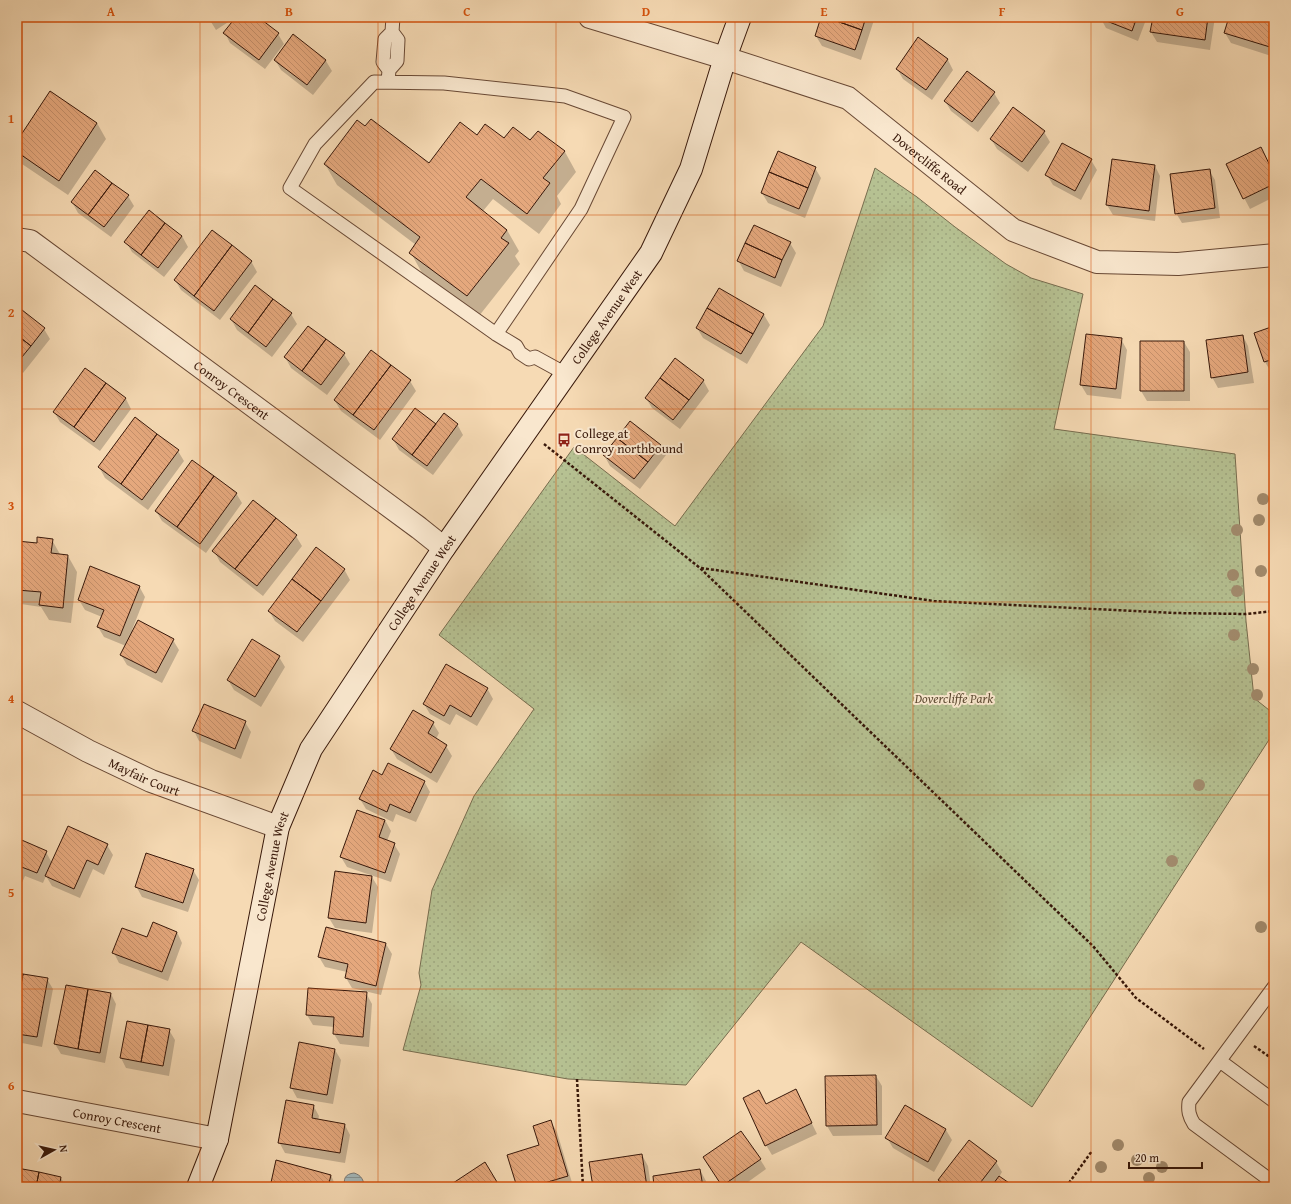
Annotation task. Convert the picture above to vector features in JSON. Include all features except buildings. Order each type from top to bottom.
[{"type":"street","name":"Dovercliffe Road","points":[[590,17],[725,58],[848,98],[1013,230],[1096,262],[1178,264],[1274,255]]},
{"type":"street","name":"College Avenue West","points":[[198,1187],[217,1139],[278,827],[311,749],[444,548],[651,253],[690,169],[725,58],[740,17]]},
{"type":"street","name":"Conroy Crescent","points":[[17,239],[30,241],[444,548]]},
{"type":"street","name":"Mayfair Court","points":[[17,712],[88,751],[151,781],[278,827]]},
{"type":"street","name":"Conroy Crescent","points":[[17,1101],[217,1139]]},
{"type":"lane","points":[[388,76],[383,62],[385,39],[392,32],[393,17]]},
{"type":"lane","points":[[496,334],[581,208],[624,118],[565,96],[388,76],[374,82],[314,144],[290,188],[496,334],[516,346],[520,353],[529,358],[535,357],[566,374]]},
{"type":"lane","points":[[1274,987],[1189,1102],[1188,1110],[1194,1124],[1274,1183]]},
{"type":"lane","points":[[1220,1061],[1274,1101]]},
{"type":"path","points":[[526,430],[700,568],[1093,946],[1136,998],[1220,1061]]},
{"type":"path","points":[[700,568],[934,601],[1174,613],[1246,614],[1274,612]]},
{"type":"path","points":[[1239,1035],[1274,1060]]},
{"type":"path","points":[[577,1079],[583,1187]]},
{"type":"path","points":[[1066,1187],[1092,1151]]},
{"type":"green space","name":"Dovercliffe Park","points":[[875,168],[917,197],[1006,264],[1031,278],[1083,294],[1054,429],[1235,454],[1246,621],[1254,698],[1274,714],[1274,732],[1032,1107],[801,942],[686,1085],[568,1079],[403,1050],[421,985],[419,973],[432,890],[474,796],[534,709],[439,635],[574,447],[675,526],[823,326]]},
{"type":"shaded area","points":[[354,1173],[362,1178],[364,1187],[345,1187],[345,1177]]},
{"type":"place","name":"College at Conroy northbound","points":[[564,440]]}]
